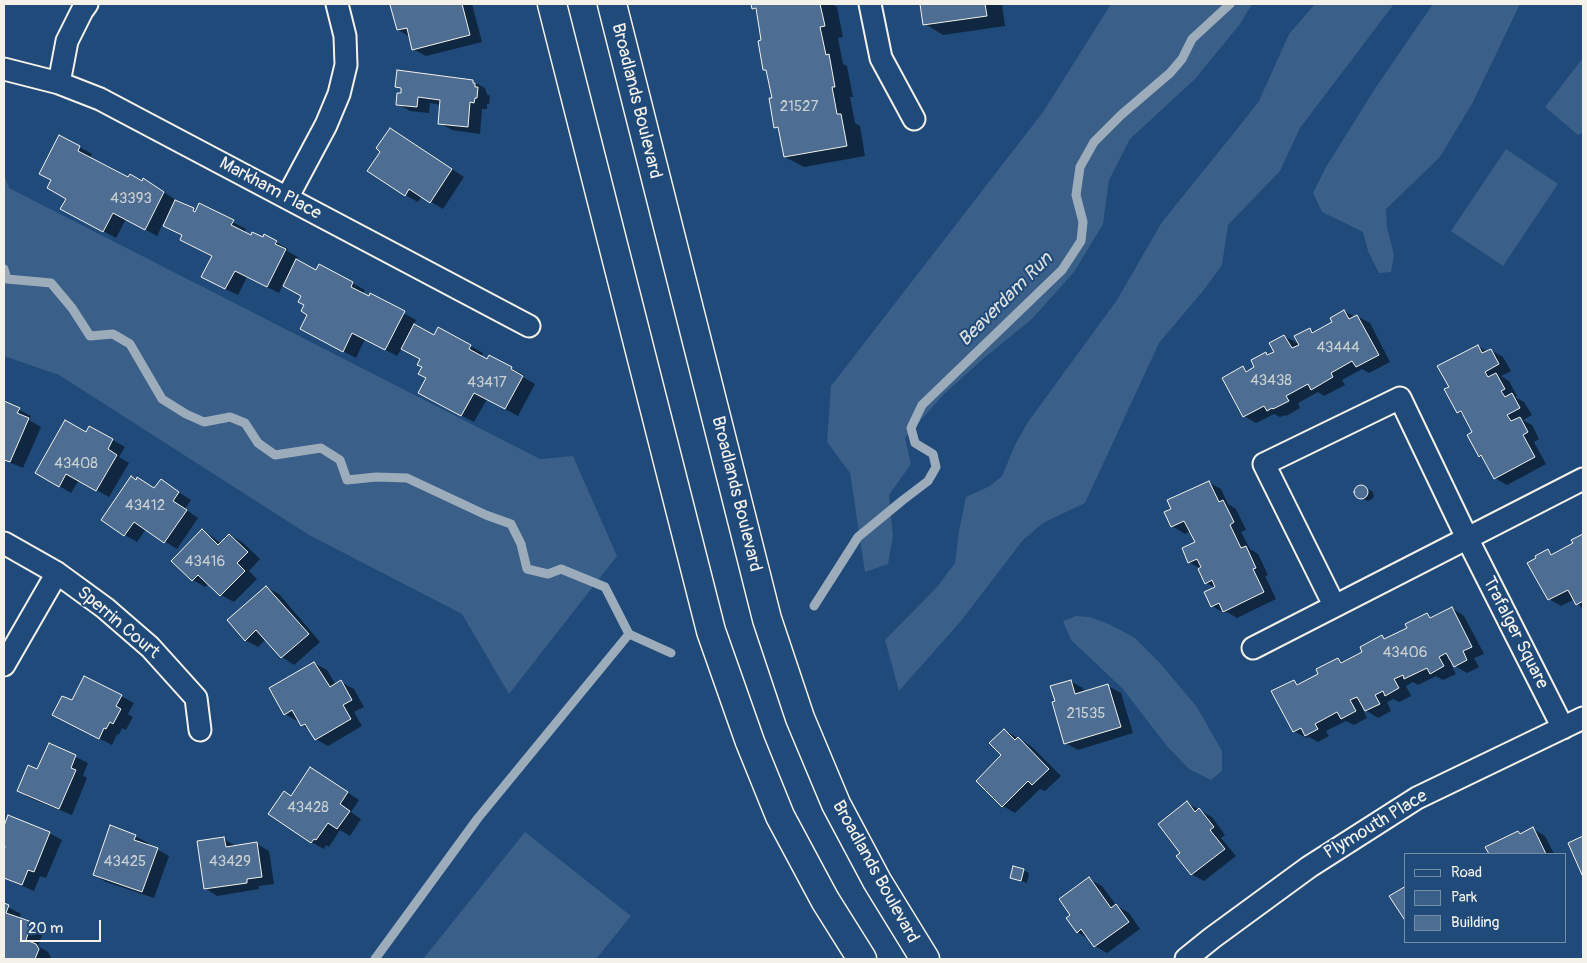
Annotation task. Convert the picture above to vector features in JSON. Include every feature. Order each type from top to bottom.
[{"type":"main road","points":[[552,4],[711,631],[750,742],[780,816],[825,900],[862,959]]},
{"type":"main road","name":"Broadlands Boulevard","points":[[612,4],[767,619],[800,718],[836,804],[877,881],[925,959]]},
{"type":"street","points":[[59,83],[67,41],[82,11],[88,4]]},
{"type":"street","points":[[287,198],[326,125],[340,94],[346,65],[345,36],[337,4]]},
{"type":"street","points":[[870,4],[881,58],[914,119]]},
{"type":"street","name":"Markham Place","points":[[4,69],[59,83],[100,99],[529,326]]},
{"type":"street","name":"Trafalger Square","points":[[1334,606],[1264,464],[1400,398],[1467,538],[1563,728]]},
{"type":"street","points":[[1253,648],[1583,478]]},
{"type":"street","name":"Sperrin Court","points":[[4,543],[57,573],[105,608],[156,654],[196,698],[200,730]]},
{"type":"street","points":[[4,665],[57,573]]},
{"type":"street","name":"Plymouth Place","points":[[1186,959],[1309,866],[1417,798],[1583,718]]},
{"type":"green space","points":[[1111,4],[1252,4],[1240,24],[1195,79],[1130,139],[1109,180],[1103,224],[1074,272],[1032,319],[943,395],[905,438],[911,464],[889,495],[893,536],[888,564],[865,572],[850,473],[827,442],[831,386],[1043,112]]},
{"type":"green space","points":[[1315,4],[1394,4],[1300,128],[1280,171],[1228,225],[1222,265],[1203,291],[1159,343],[1085,503],[1043,523],[1023,540],[961,621],[899,691],[885,640],[937,587],[955,563],[966,497],[990,486],[1002,476],[1015,445],[1028,422],[1117,300],[1162,222],[1259,101],[1289,34]]},
{"type":"green space","points":[[1433,4],[1520,4],[1473,102],[1440,157],[1386,209],[1387,227],[1394,255],[1391,272],[1379,273],[1368,251],[1363,232],[1322,212],[1313,193],[1326,167],[1376,87]]},
{"type":"green space","points":[[1583,58],[1583,132],[1578,135],[1545,107]]},
{"type":"green space","points":[[1506,149],[1558,184],[1503,266],[1451,231]]},
{"type":"green space","points":[[4,174],[9,188],[540,459],[573,456],[617,556],[509,694],[462,614],[309,535],[59,375],[4,356]]},
{"type":"green space","points":[[1076,616],[1090,617],[1111,625],[1135,638],[1160,663],[1197,707],[1222,751],[1222,771],[1211,780],[1189,769],[1166,745],[1123,689],[1071,640],[1063,621]]},
{"type":"green space","points":[[525,832],[631,916],[596,959],[423,959]]},
{"type":"building","points":[[462,4],[470,35],[412,50],[407,28],[397,30],[390,5]]},
{"type":"building","points":[[751,4],[820,4],[825,26],[820,27],[826,55],[829,54],[835,87],[832,87],[837,114],[841,114],[847,146],[784,157],[778,127],[774,128],[769,98],[772,98],[766,70],[763,70],[758,41],[761,40],[756,8],[752,9]]},
{"type":"building","points":[[920,4],[985,4],[987,16],[923,25]]},
{"type":"building","points":[[397,70],[473,80],[475,87],[478,87],[477,98],[475,98],[474,103],[470,102],[468,127],[438,124],[440,100],[418,97],[417,107],[396,105],[397,93],[401,93],[401,88],[395,87]]},
{"type":"building","points":[[390,128],[452,169],[430,203],[409,189],[405,196],[367,171],[380,152],[376,148]]},
{"type":"building","points":[[59,135],[80,146],[78,151],[128,177],[130,174],[142,181],[143,178],[164,192],[145,230],[113,213],[103,232],[60,209],[66,199],[47,188],[51,180],[39,174]]},
{"type":"building","points":[[175,200],[194,208],[193,211],[195,212],[199,203],[234,220],[231,225],[251,235],[252,232],[263,237],[264,234],[277,241],[275,244],[286,249],[267,287],[235,271],[225,289],[201,277],[212,256],[180,240],[182,235],[163,226]]},
{"type":"building","points":[[296,259],[316,270],[319,264],[353,282],[351,287],[369,296],[370,293],[405,311],[385,350],[352,333],[343,352],[300,329],[307,315],[301,311],[304,305],[298,302],[301,296],[283,286]]},
{"type":"building","points":[[1344,310],[1349,319],[1357,315],[1379,355],[1356,367],[1352,361],[1331,373],[1333,377],[1311,390],[1308,384],[1286,396],[1289,401],[1267,411],[1264,406],[1243,417],[1222,378],[1243,366],[1246,372],[1254,367],[1251,360],[1266,352],[1267,355],[1274,352],[1269,343],[1284,335],[1292,348],[1299,345],[1294,336],[1310,328],[1312,333],[1332,322],[1330,318]]},
{"type":"building","points":[[414,324],[434,335],[438,327],[471,345],[469,349],[487,359],[489,355],[512,367],[511,369],[523,376],[505,409],[474,393],[461,416],[418,393],[426,378],[418,374],[422,367],[417,365],[420,359],[401,349]]},
{"type":"building","points":[[1478,345],[1482,353],[1491,349],[1499,364],[1485,372],[1488,377],[1496,373],[1505,389],[1501,391],[1505,397],[1512,393],[1520,408],[1507,415],[1511,421],[1520,417],[1528,432],[1523,435],[1535,457],[1494,479],[1467,435],[1472,432],[1461,411],[1457,413],[1444,389],[1449,387],[1437,366]]},
{"type":"building","points":[[4,401],[20,408],[17,413],[29,418],[10,462],[4,460]]},
{"type":"building","points":[[65,420],[86,432],[89,426],[113,439],[108,449],[117,455],[96,491],[66,474],[59,487],[35,473]]},
{"type":"building","points":[[131,476],[136,480],[137,477],[154,488],[161,479],[179,492],[173,501],[187,510],[164,543],[134,522],[124,536],[101,520]]},
{"type":"building","points":[[1209,481],[1219,502],[1223,500],[1234,522],[1230,525],[1241,548],[1246,546],[1256,568],[1253,569],[1264,592],[1223,612],[1219,603],[1211,607],[1204,592],[1215,587],[1212,580],[1205,584],[1198,569],[1201,567],[1197,559],[1188,563],[1182,548],[1195,542],[1184,521],[1171,527],[1164,512],[1171,509],[1167,500]]},
{"type":"building","points":[[1361,485],[1366,487],[1368,492],[1366,497],[1361,499],[1356,497],[1354,492],[1356,487]]},
{"type":"building","points":[[202,529],[218,545],[229,534],[248,552],[237,563],[245,571],[220,596],[198,575],[192,581],[171,561]]},
{"type":"building","points":[[1583,534],[1583,601],[1576,605],[1568,590],[1548,600],[1527,563],[1548,549],[1551,555],[1573,543],[1571,540]]},
{"type":"building","points":[[266,586],[309,634],[281,658],[256,630],[245,641],[227,620]]},
{"type":"building","points":[[1452,607],[1472,647],[1463,651],[1467,660],[1454,667],[1446,653],[1439,657],[1444,666],[1430,674],[1427,668],[1404,679],[1403,675],[1394,679],[1399,688],[1385,696],[1383,691],[1375,695],[1380,704],[1365,711],[1357,697],[1350,700],[1356,711],[1341,719],[1337,712],[1315,724],[1318,729],[1305,736],[1301,728],[1293,732],[1271,691],[1294,680],[1297,685],[1318,674],[1316,669],[1338,658],[1341,663],[1362,652],[1360,647],[1382,635],[1384,639],[1407,628],[1405,624],[1427,613],[1430,618]]},
{"type":"building","points":[[314,662],[330,687],[341,680],[352,700],[343,705],[351,719],[315,740],[305,724],[301,726],[292,710],[284,715],[269,688]]},
{"type":"building","points":[[84,676],[122,695],[116,706],[121,709],[113,724],[110,722],[106,729],[104,728],[99,739],[52,715],[62,696],[72,700]]},
{"type":"building","points":[[1071,680],[1075,694],[1108,684],[1121,727],[1064,744],[1052,702],[1055,701],[1050,686]]},
{"type":"building","points":[[1004,729],[1015,740],[1018,737],[1049,769],[1032,785],[1028,781],[1002,807],[976,781],[1001,755],[989,743]]},
{"type":"building","points":[[49,743],[76,755],[71,768],[76,770],[59,809],[17,791],[28,765],[37,769]]},
{"type":"building","points":[[310,767],[348,792],[340,804],[350,811],[337,829],[328,823],[316,840],[314,839],[311,843],[268,814],[284,791],[291,796]]},
{"type":"building","points":[[1187,801],[1195,812],[1199,808],[1214,827],[1210,830],[1225,849],[1191,875],[1176,856],[1180,853],[1158,824]]},
{"type":"building","points":[[8,815],[50,832],[34,872],[28,870],[22,885],[4,878],[4,826]]},
{"type":"building","points":[[110,825],[136,835],[134,840],[158,848],[142,892],[93,875]]},
{"type":"building","points":[[1533,827],[1546,853],[1488,853],[1485,847],[1518,831],[1520,834]]},
{"type":"building","points":[[1583,836],[1583,877],[1568,843]]},
{"type":"building","points":[[224,837],[226,847],[257,842],[262,877],[247,879],[247,883],[204,889],[197,841]]},
{"type":"building","points":[[1013,866],[1024,869],[1021,881],[1010,878]]},
{"type":"building","points":[[1089,877],[1111,908],[1116,904],[1129,922],[1094,947],[1081,929],[1077,933],[1066,918],[1070,915],[1059,899]]},
{"type":"building","points":[[1404,887],[1404,919],[1389,896]]},
{"type":"building","points":[[4,903],[9,905],[6,913],[32,922],[26,940],[36,944],[39,949],[35,959],[4,959]]},
{"type":"waterway","name":"Beaverdam Run","points":[[814,606],[858,537],[928,481],[936,467],[933,454],[915,443],[911,428],[922,405],[1062,270],[1081,241],[1083,222],[1076,195],[1080,167],[1094,142],[1121,115],[1170,73],[1182,59],[1192,39],[1230,4]]},
{"type":"waterway","name":"Beaverdam Run","points":[[4,269],[7,279],[51,283],[72,308],[90,336],[113,334],[130,344],[162,399],[186,414],[204,422],[230,417],[245,423],[258,443],[275,455],[321,448],[340,460],[347,480],[376,477],[407,478],[486,515],[511,524],[521,544],[527,569],[548,574],[561,569],[605,587],[629,634],[671,653]]},
{"type":"waterway","points":[[375,959],[478,818],[629,634]]}]
